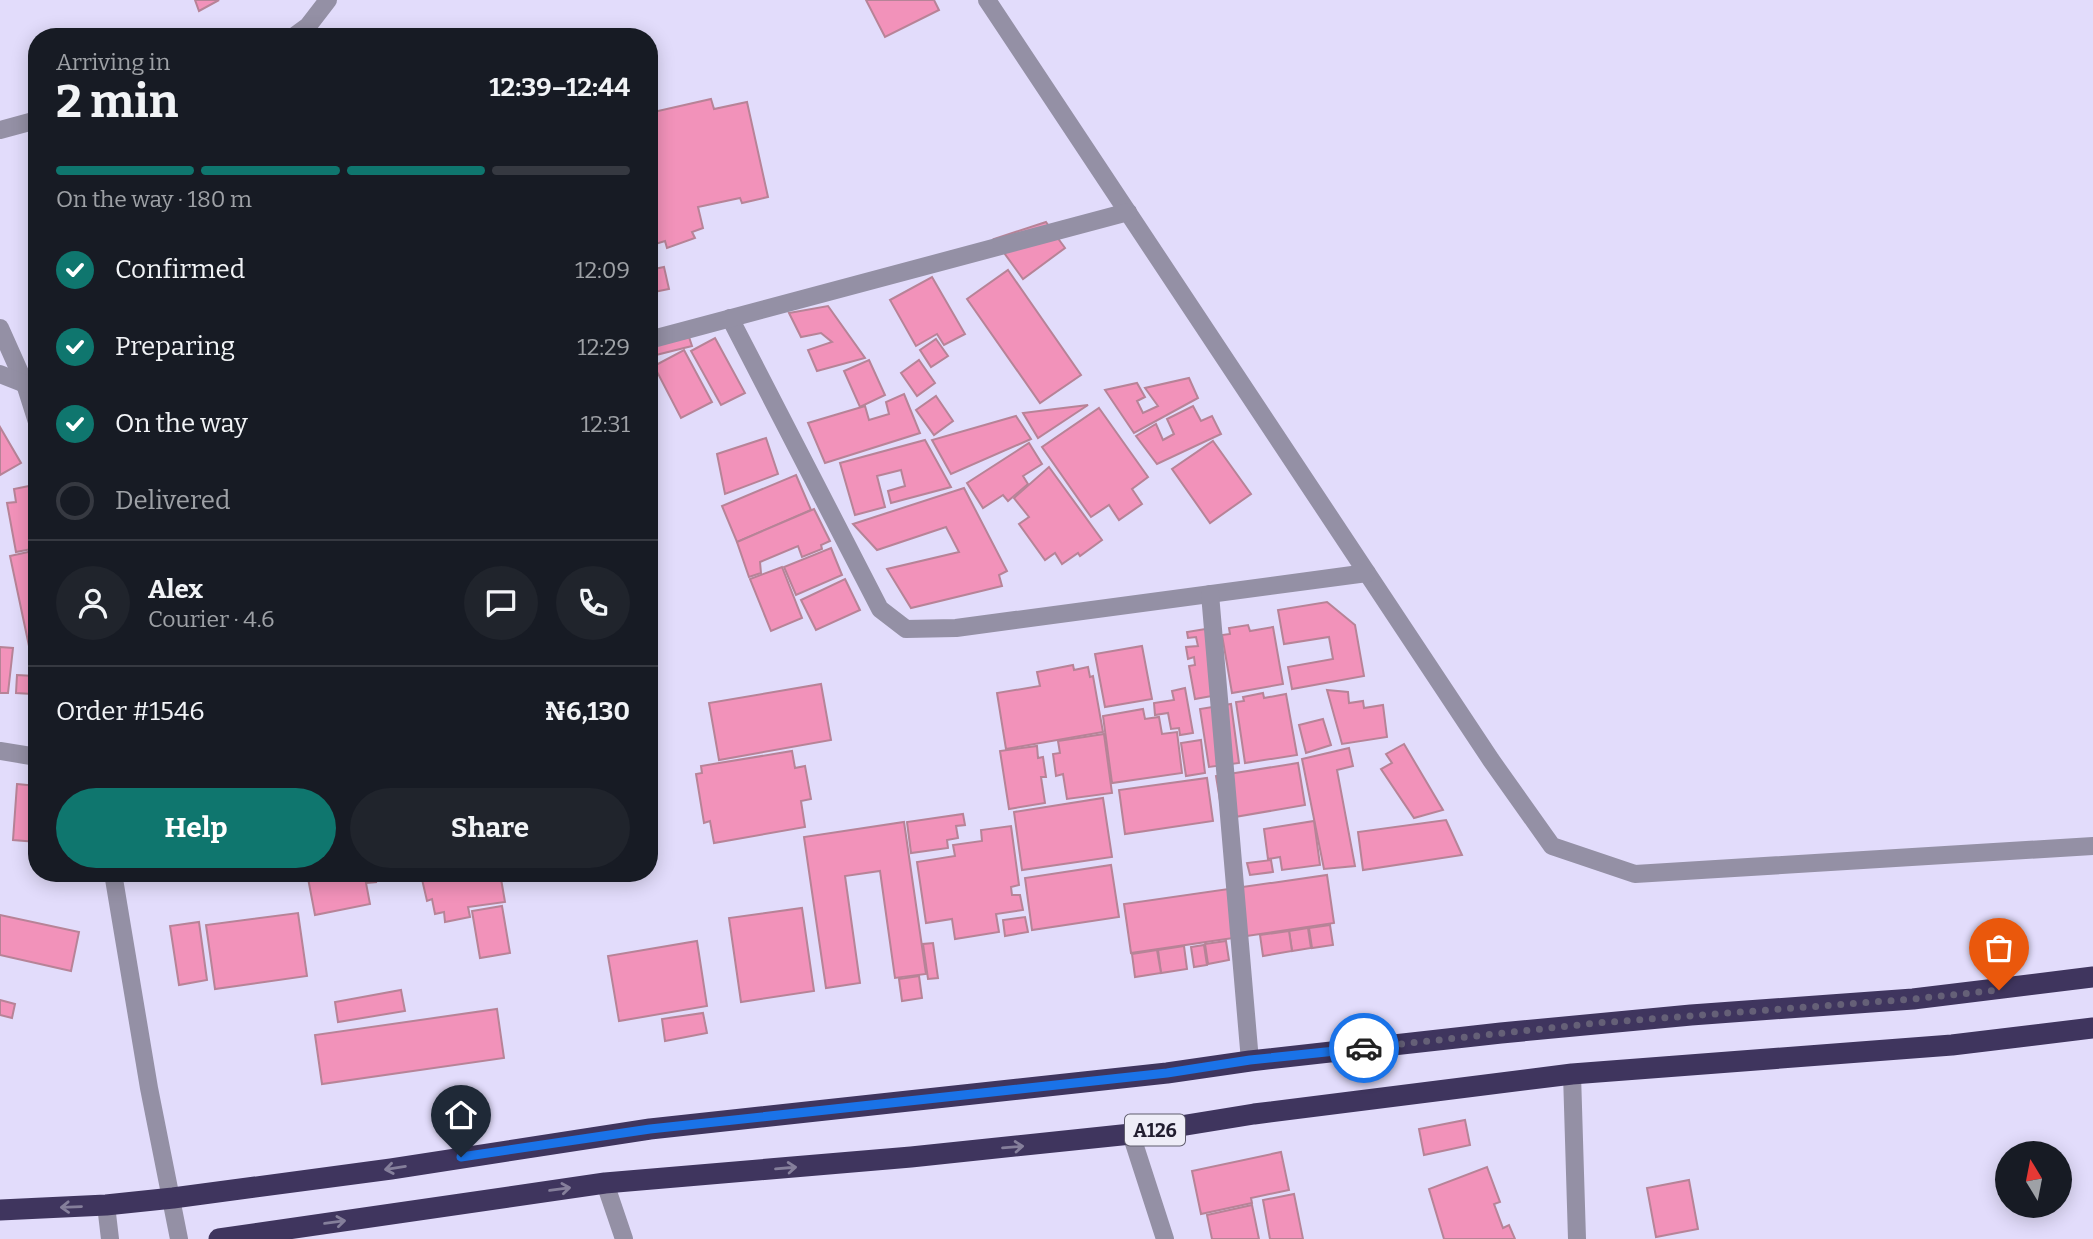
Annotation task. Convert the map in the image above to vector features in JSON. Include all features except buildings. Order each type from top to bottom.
[{"type":"highway","points":[[0,1210],[106,1205],[173,1198],[391,1169],[650,1129],[1167,1073],[1250,1060],[1597,1023],[1937,996],[2093,977]]},
{"type":"highway","name":"A126","points":[[219,1239],[605,1183],[1131,1135],[1254,1114],[1572,1074],[1952,1045],[2093,1028]]},
{"type":"street","points":[[305,28],[328,0]]},
{"type":"street","points":[[987,0],[1491,760],[1552,846],[1635,874],[2093,846]]},
{"type":"street","points":[[0,130],[28,122]]},
{"type":"street","points":[[658,338],[1128,212]]},
{"type":"street","points":[[730,318],[880,609],[906,629],[956,628],[1367,573]]},
{"type":"street","points":[[0,328],[28,394]]},
{"type":"street","points":[[0,374],[25,384]]},
{"type":"street","points":[[1210,594],[1250,1060]]},
{"type":"street","points":[[0,751],[28,756]]},
{"type":"street","points":[[115,882],[149,1088],[173,1198],[179,1239]]},
{"type":"street","points":[[1572,1074],[1577,1239]]},
{"type":"street","points":[[1131,1135],[1165,1239]]},
{"type":"street","points":[[605,1183],[624,1239]]},
{"type":"street","points":[[106,1205],[110,1239]]},
{"type":"way so far","points":[[1364,1048],[1597,1023],[1999,990]]},
{"type":"route","points":[[461,1157],[650,1129],[1167,1073],[1250,1060],[1364,1048]]}]
